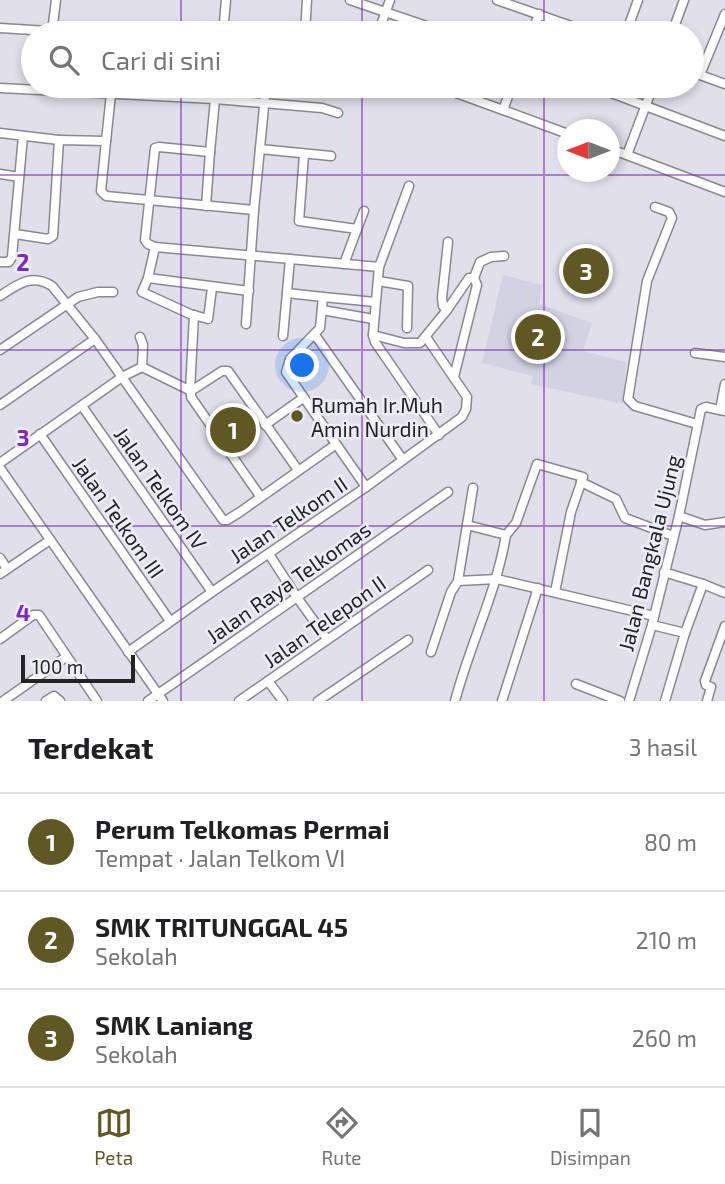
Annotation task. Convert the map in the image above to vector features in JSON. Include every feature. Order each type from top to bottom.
[{"type":"street","points":[[53,21],[56,0]]},
{"type":"street","points":[[224,21],[226,0]]},
{"type":"street","points":[[306,21],[307,0]]},
{"type":"street","points":[[350,0],[414,21]]},
{"type":"street","points":[[382,21],[390,0]]},
{"type":"street","points":[[497,0],[558,21]]},
{"type":"street","points":[[630,21],[637,0]]},
{"type":"street","points":[[676,21],[684,0]]},
{"type":"street","points":[[704,62],[721,36],[725,13]]},
{"type":"street","points":[[536,21],[539,14]]},
{"type":"street","points":[[0,28],[21,30]]},
{"type":"street","points":[[704,77],[725,84]]},
{"type":"street","points":[[0,88],[21,89]]},
{"type":"street","points":[[111,98],[102,194],[254,210]]},
{"type":"street","points":[[194,98],[322,108],[338,113]]},
{"type":"street","points":[[246,324],[265,98]]},
{"type":"street","points":[[470,98],[557,130]]},
{"type":"street","points":[[503,110],[508,98]]},
{"type":"street","points":[[624,98],[725,136]]},
{"type":"street","points":[[626,155],[648,98]]},
{"type":"street","points":[[206,206],[215,99]]},
{"type":"street","points":[[0,133],[59,140],[106,141]]},
{"type":"street","points":[[0,262],[11,261],[23,136]]},
{"type":"street","points":[[15,234],[48,239],[53,236],[59,140]]},
{"type":"street","points":[[210,152],[155,148],[145,240],[148,244],[155,247],[379,267]]},
{"type":"street","points":[[260,149],[331,156]]},
{"type":"street","points":[[620,153],[725,192]]},
{"type":"street","points":[[304,154],[299,221],[357,229]]},
{"type":"street","points":[[0,174],[19,177]]},
{"type":"street","points":[[410,186],[379,267],[373,335],[375,342],[439,435]]},
{"type":"street","points":[[654,207],[669,212],[673,218],[647,281],[628,399],[635,406],[697,424]]},
{"type":"street","points":[[344,264],[364,211]]},
{"type":"street","points":[[447,310],[443,306],[442,298],[448,242]]},
{"type":"street","points":[[155,247],[143,293],[208,319],[212,288]]},
{"type":"street","points":[[454,377],[477,285],[474,278],[480,262],[491,257],[504,256]]},
{"type":"street","points":[[283,336],[290,259]]},
{"type":"street","points":[[148,278],[249,291]]},
{"type":"street","points":[[373,335],[416,345],[426,337],[469,278],[474,278]]},
{"type":"street","points":[[0,296],[20,283],[37,279],[52,286],[95,339],[221,518],[227,520],[335,445]]},
{"type":"street","points":[[378,281],[408,286],[407,328]]},
{"type":"street","points":[[0,350],[87,293],[113,292]]},
{"type":"street","points":[[287,293],[375,302]]},
{"type":"street","points":[[323,297],[320,328],[286,365],[286,372],[366,487]]},
{"type":"street","points":[[322,310],[373,319]]},
{"type":"street","points":[[194,315],[191,397],[260,496]]},
{"type":"street","points":[[315,335],[403,460]]},
{"type":"street","points":[[141,337],[142,367]]},
{"type":"street","points":[[426,337],[454,377]]},
{"type":"street","points":[[0,405],[95,339]]},
{"type":"street","points":[[695,353],[725,357]]},
{"type":"street","points":[[142,367],[190,391]]},
{"type":"street","points":[[142,367],[122,377],[40,434],[0,466],[160,697]]},
{"type":"street","points":[[190,391],[222,371],[228,371],[298,470]]},
{"type":"street","name":"Jalan Telkom II","points":[[128,652],[458,420],[464,412],[467,397],[454,377]]},
{"type":"street","points":[[722,411],[725,384]]},
{"type":"street","points":[[265,425],[303,398]]},
{"type":"street","name":"Jalan Telkom IV","points":[[82,406],[212,592]]},
{"type":"street","name":"Jalan Bangkala Ujung","points":[[629,701],[653,621],[679,516],[700,413],[704,407],[722,411]]},
{"type":"street","name":"Jalan Telkom III","points":[[40,434],[170,621]]},
{"type":"street","points":[[456,701],[497,579],[506,535],[516,523],[537,464],[583,477],[571,512],[555,593]]},
{"type":"street","points":[[581,482],[616,499],[625,518],[674,536]]},
{"type":"street","points":[[431,652],[458,581],[473,488]]},
{"type":"street","name":"Jalan Raya Telkomas","points":[[148,701],[160,697],[296,597],[448,492]]},
{"type":"street","points":[[679,516],[705,525],[725,522]]},
{"type":"street","points":[[467,525],[506,535]]},
{"type":"street","points":[[0,558],[4,571],[50,540]]},
{"type":"street","points":[[269,554],[327,639]]},
{"type":"street","name":"Jalan Telepon II","points":[[239,701],[429,570]]},
{"type":"street","points":[[664,572],[725,593]]},
{"type":"street","points":[[458,581],[497,579],[538,588],[653,621],[685,633]]},
{"type":"street","points":[[665,701],[703,584]]},
{"type":"street","points":[[502,701],[538,588]]},
{"type":"street","points":[[0,639],[37,614],[97,701]]},
{"type":"street","points":[[707,701],[711,687],[706,685],[705,681],[725,626]]},
{"type":"street","points":[[318,701],[408,640]]},
{"type":"street","points":[[3,701],[66,657]]},
{"type":"street","points":[[268,681],[283,701]]},
{"type":"street","points":[[576,684],[620,701]]},
{"type":"street","points":[[46,701],[54,696],[60,701]]},
{"type":"shaded area","points":[[503,275],[542,285],[539,304],[592,323],[583,351],[626,362],[623,404],[531,384],[533,376],[482,363]]},
{"type":"place","name":"SMK Laniang","points":[[586,271]]},
{"type":"place","name":"SMK TRITUNGGAL 45","points":[[538,337]]},
{"type":"place","name":"Rumah Ir.Muh Amin Nurdin","points":[[297,416]]},
{"type":"place","name":"Perum Telkomas Permai","points":[[233,430]]}]
